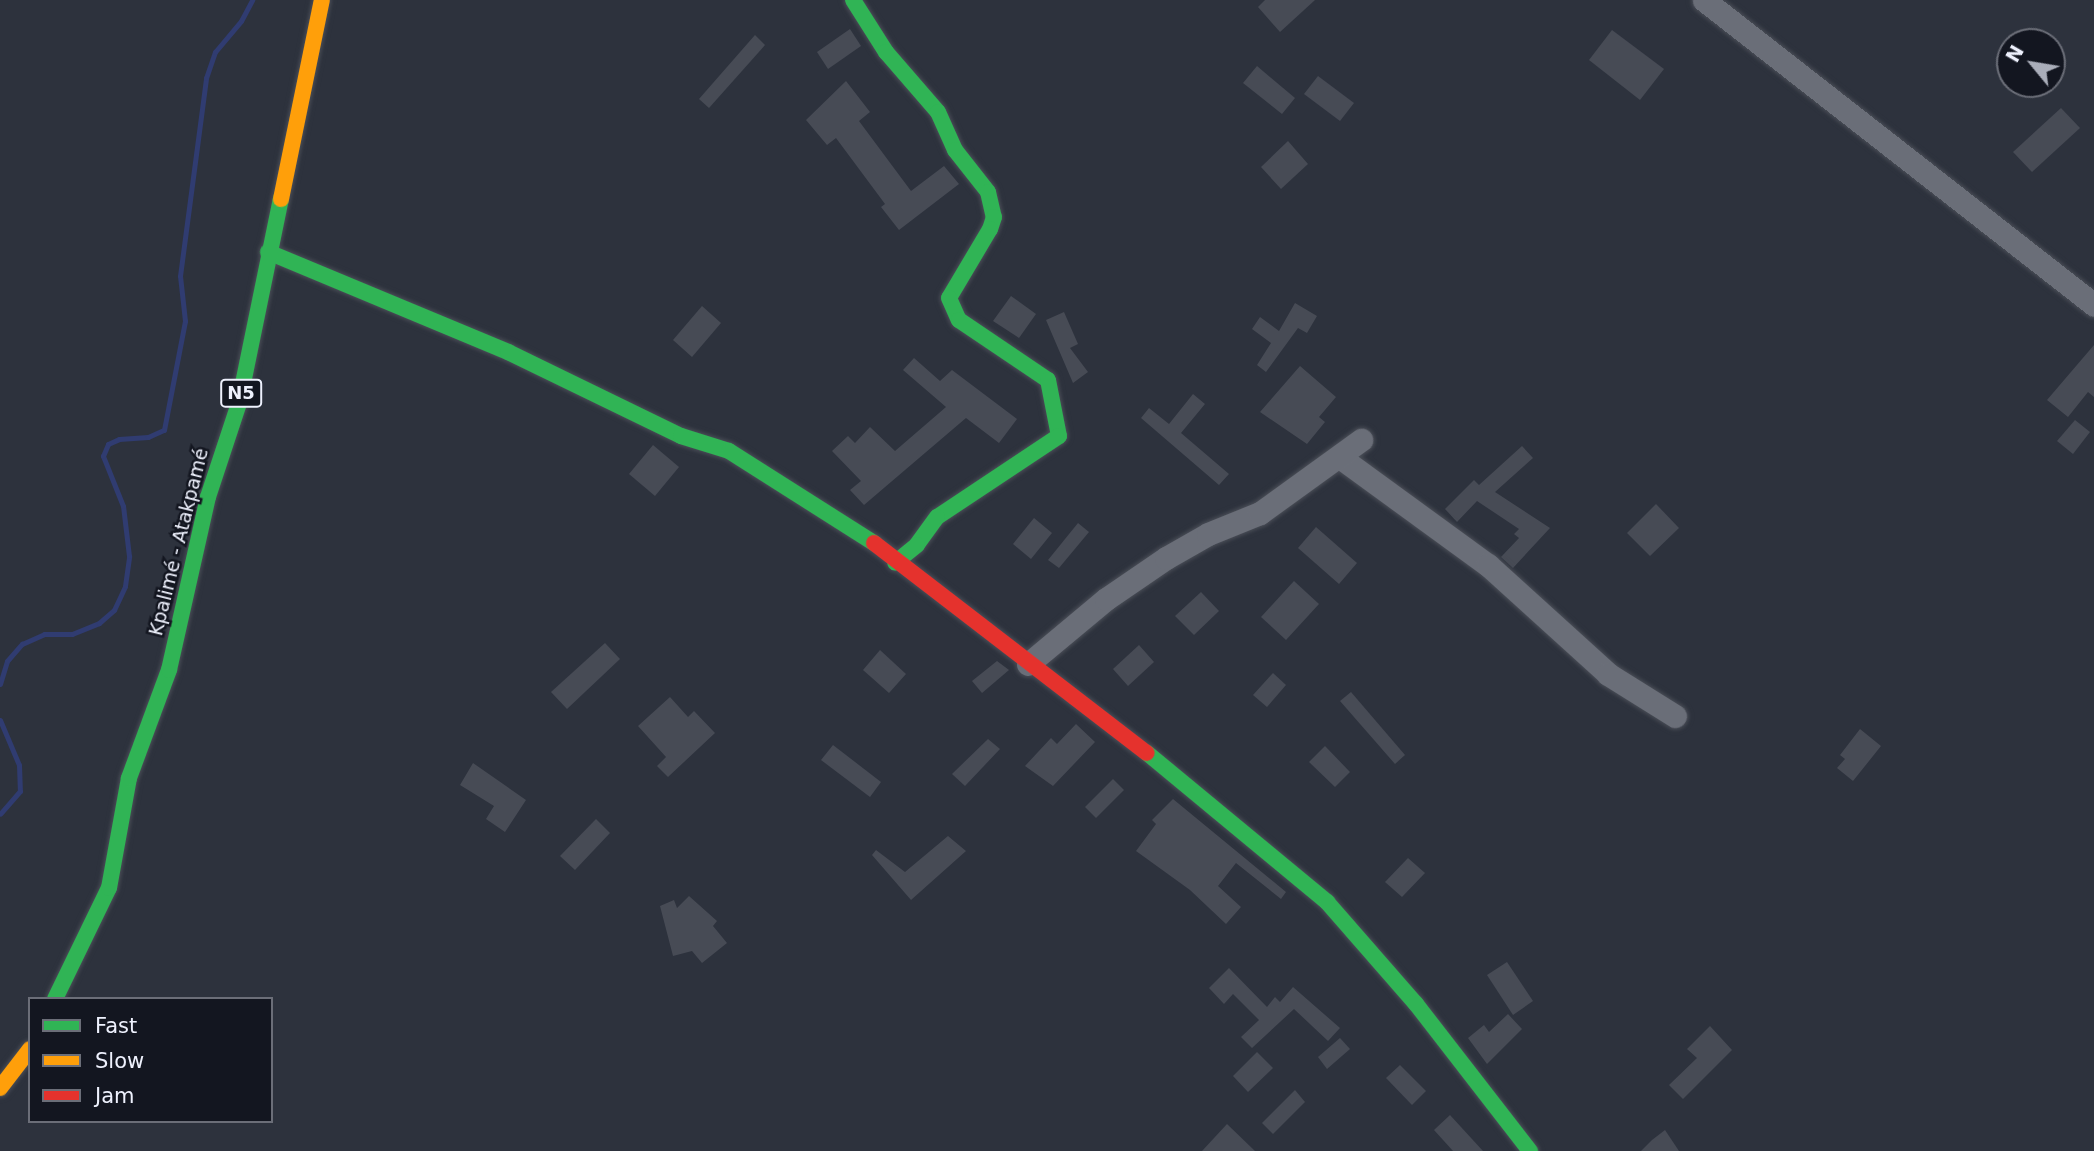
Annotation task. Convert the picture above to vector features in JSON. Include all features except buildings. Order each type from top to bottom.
[{"type":"street","name":"Kpalimé - Atakpamé","points":[[56,997],[109,888],[129,778],[169,670],[208,497],[239,403],[322,0]]},
{"type":"street","points":[[853,0],[886,52],[938,112],[955,150],[988,192],[994,217],[990,229],[949,298],[959,320],[1048,380],[1059,436],[937,517],[916,545],[895,563]]},
{"type":"street","points":[[1704,0],[2094,305]]},
{"type":"street","points":[[268,252],[508,352],[681,436],[729,451],[846,524],[1139,747],[1327,902],[1416,1004],[1531,1151]]},
{"type":"street","points":[[1028,664],[1106,599],[1166,558],[1208,534],[1261,513],[1342,458],[1361,440]]},
{"type":"street","points":[[1342,458],[1488,565],[1608,674],[1675,716]]},
{"type":"street","points":[[0,1088],[28,1052]]},
{"type":"waterway","points":[[0,684],[7,661],[22,644],[44,634],[72,634],[99,623],[114,610],[125,586],[129,556],[123,506],[103,456],[108,444],[119,439],[148,437],[164,430],[185,321],[180,276],[206,78],[215,52],[241,21],[252,0]]},
{"type":"waterway","points":[[0,720],[19,765],[20,791],[0,814]]},
{"type":"traffic: fast","points":[[853,0],[886,52],[938,112],[955,150],[988,192],[994,217],[990,229],[949,298],[959,320],[1048,380],[1059,436],[937,517],[917,545],[895,563]]},
{"type":"traffic: fast","points":[[56,997],[109,888],[129,778],[169,670],[208,497],[239,403],[281,199]]},
{"type":"traffic: fast","points":[[268,252],[508,352],[681,436],[729,451],[874,543]]},
{"type":"traffic: fast","points":[[1147,753],[1327,902],[1416,1004],[1530,1151]]},
{"type":"traffic: slow","points":[[281,199],[322,0]]},
{"type":"traffic: slow","points":[[0,1088],[28,1052]]},
{"type":"traffic: jam","points":[[874,543],[1147,753]]}]
